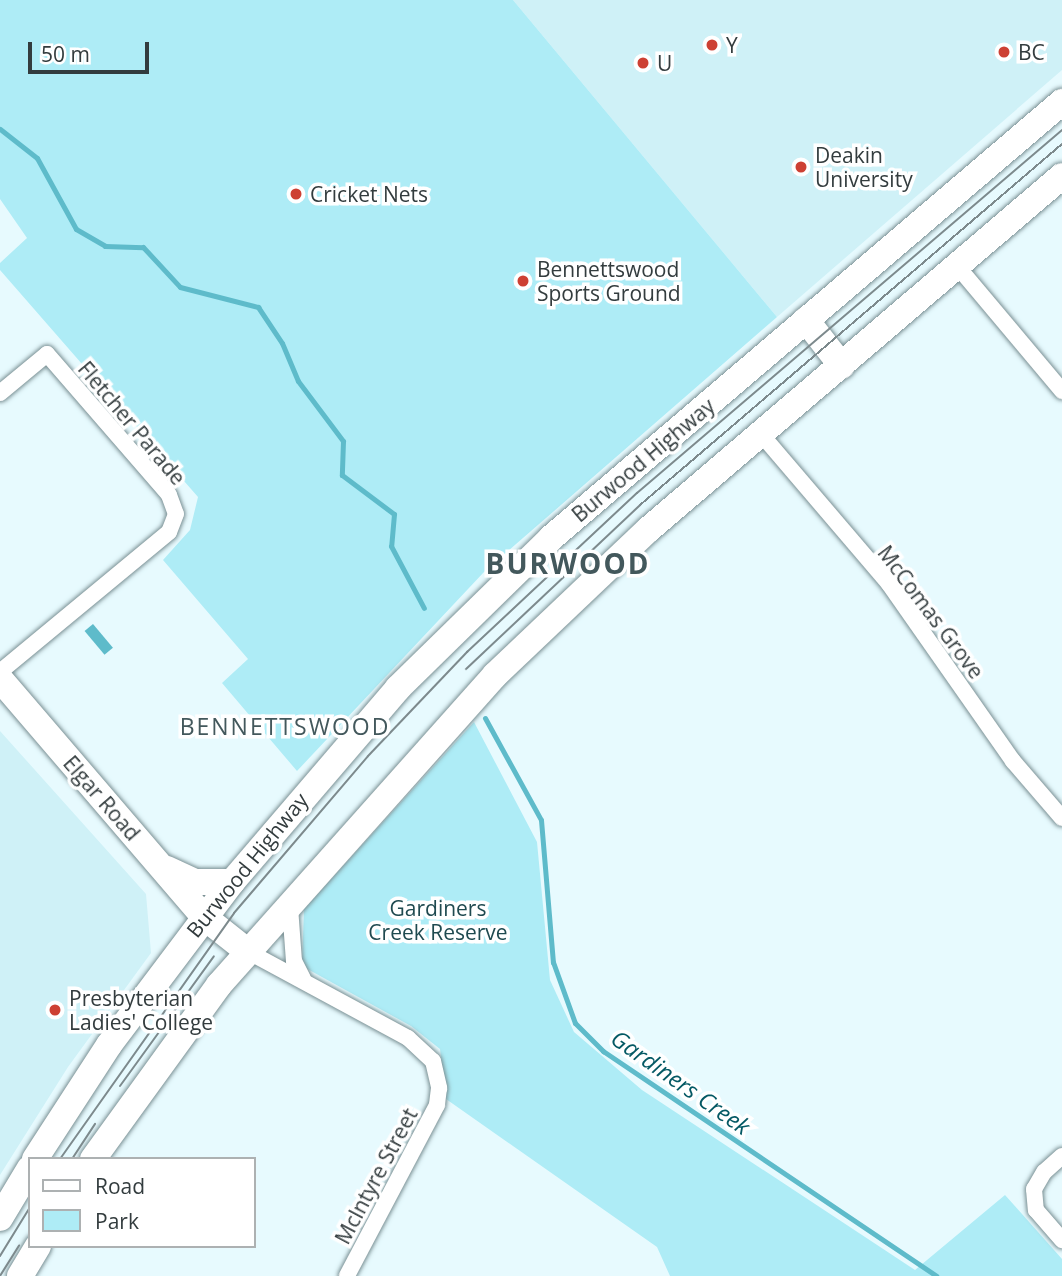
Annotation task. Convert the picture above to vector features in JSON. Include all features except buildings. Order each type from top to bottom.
[{"type":"main road","name":"Burwood Highway","points":[[37,1157],[109,1045],[204,918],[389,699],[506,581],[1062,102]]},
{"type":"main road","points":[[94,1157],[172,1046],[247,951],[495,675],[649,529],[1062,176]]},
{"type":"main road","points":[[806,320],[842,366]]},
{"type":"main road","name":"Elgar Road","points":[[0,680],[204,918],[247,951]]},
{"type":"main road","points":[[159,865],[195,882],[232,882]]},
{"type":"main road","points":[[0,1218],[28,1171]]},
{"type":"main road","points":[[20,1276],[37,1248]]},
{"type":"street","points":[[958,267],[1062,391]]},
{"type":"street","name":"Fletcher Parade","points":[[0,393],[47,354],[169,495],[176,514],[169,532],[0,672]]},
{"type":"street","name":"McComas Grove","points":[[761,434],[889,584],[1013,761],[1062,818]]},
{"type":"street","points":[[290,901],[292,950],[303,979]]},
{"type":"street","name":"McIntyre Street","points":[[247,951],[408,1038],[433,1061],[439,1087],[437,1105],[347,1276]]},
{"type":"street","points":[[1062,1156],[1044,1172],[1034,1189],[1036,1210],[1062,1240]]},
{"type":"shaded area","name":"Deakin University","points":[[513,0],[1062,0],[1062,70],[777,317]]},
{"type":"shaded area","points":[[93,624],[113,648],[104,655],[85,631]]},
{"type":"shaded area","name":"Presbyterian Ladies' College","points":[[0,731],[146,894],[151,953],[68,1067],[0,1175]]},
{"type":"green space","points":[[0,0],[513,0],[777,317],[484,572],[297,771],[222,683],[248,659],[163,560],[190,530],[198,497],[0,270],[0,263],[27,238],[0,199]]},
{"type":"green space","name":"Gardiners Creek Reserve","points":[[474,722],[537,842],[550,980],[574,1032],[642,1090],[915,1270],[1005,1195],[1062,1259],[1062,1276],[670,1276],[657,1247],[446,1099],[440,1049],[411,1026],[302,966],[304,909]]},
{"type":"waterway","name":"Gardiners Creek","points":[[0,129],[37,158],[76,229],[105,246],[143,247],[180,287],[258,307],[282,343],[298,381],[343,441],[342,475],[394,514],[391,546],[424,608]]},
{"type":"waterway","name":"Gardiners Creek","points":[[485,718],[541,820],[553,962],[575,1023],[603,1051],[936,1276]]},
{"type":"tram line","points":[[61,1157],[234,913],[368,756],[467,652],[637,493],[1062,130]]},
{"type":"tram line","points":[[466,669],[640,505],[1062,144]]},
{"type":"tram line","points":[[120,1086],[214,956]]},
{"type":"tram line","points":[[73,1157],[95,1124]]},
{"type":"tram line","points":[[0,1256],[28,1210]]},
{"type":"tram line","points":[[0,1276],[19,1245]]},
{"type":"place","name":"Y","points":[[712,45]]},
{"type":"place","name":"BC","points":[[1004,52]]},
{"type":"place","name":"U","points":[[643,63]]},
{"type":"place","name":"Deakin University","points":[[801,167]]},
{"type":"place","name":"Cricket Nets","points":[[296,194]]},
{"type":"place","name":"Bennettswood Sports Ground","points":[[523,281]]},
{"type":"place","name":"Presbyterian Ladies' College","points":[[55,1010]]},
{"type":"district","name":"BURWOOD","points":[[568,563]]},
{"type":"district","name":"BENNETTSWOOD","points":[[285,726]]}]
